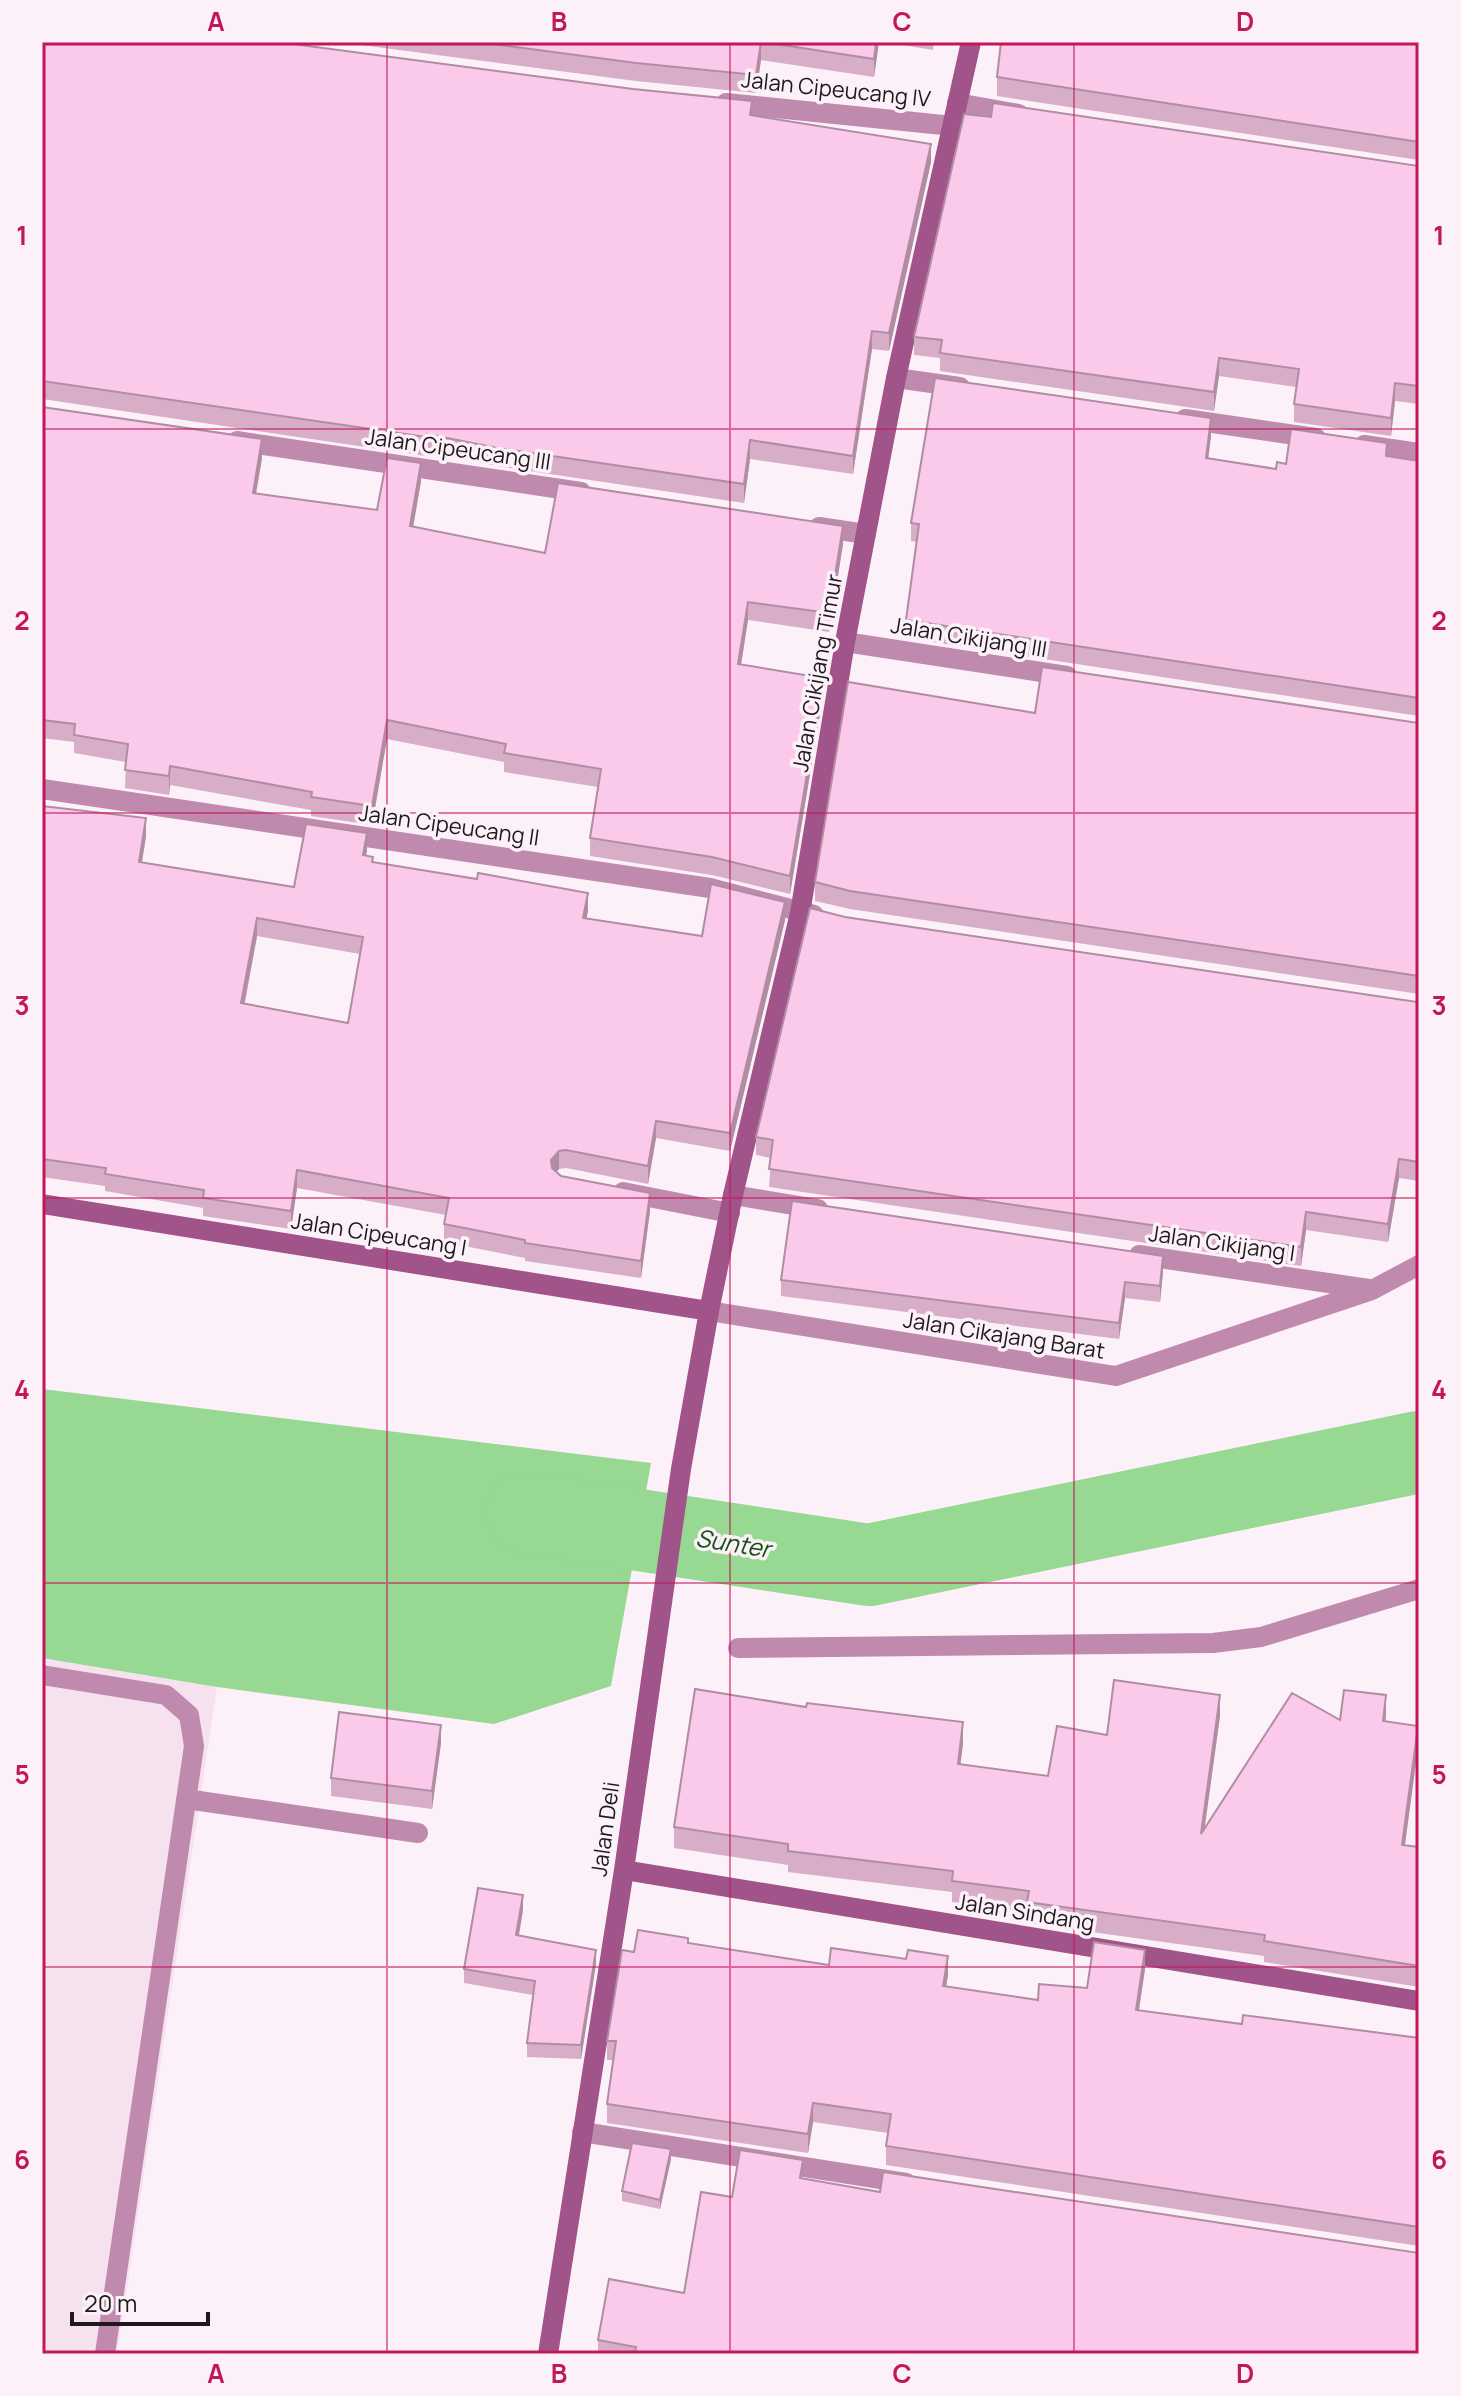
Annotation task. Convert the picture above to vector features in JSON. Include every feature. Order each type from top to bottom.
[{"type":"street","name":"Jalan Cikijang Timur","points":[[709,1311],[731,1204],[800,913],[845,642],[896,378],[971,42]]},
{"type":"street","name":"Jalan Cipeucang IV","points":[[712,101],[953,126]]},
{"type":"street","points":[[957,103],[1044,118]]},
{"type":"street","points":[[896,378],[982,390]]},
{"type":"street","points":[[1169,417],[1419,453]]},
{"type":"street","name":"Jalan Cipeucang III","points":[[215,438],[607,496]]},
{"type":"street","points":[[796,523],[866,534]]},
{"type":"street","name":"Jalan Cikijang III","points":[[845,642],[1092,680]]},
{"type":"street","name":"Jalan Cipeucang II","points":[[42,789],[710,888],[831,919]]},
{"type":"street","points":[[609,1190],[731,1204],[830,1210]]},
{"type":"street","name":"Jalan Cipeucang I","points":[[42,1204],[709,1311]]},
{"type":"street","name":"Jalan Cikijang I","points":[[1115,1252],[1372,1290]]},
{"type":"street","name":"Jalan Cikajang Barat","points":[[709,1311],[1116,1376],[1372,1290],[1419,1265]]},
{"type":"street","name":"Jalan Deli","points":[[548,2354],[624,1870],[681,1469],[709,1311]]},
{"type":"street","points":[[738,1648],[1213,1643],[1261,1637],[1419,1589]]},
{"type":"street","points":[[42,1675],[166,1695],[189,1715],[194,1746],[105,2354]]},
{"type":"street","points":[[186,1799],[418,1833]]},
{"type":"street","name":"Jalan Sindang","points":[[624,1870],[1419,2001]]},
{"type":"street","points":[[582,2132],[932,2186]]},
{"type":"shaded area","points":[[42,1389],[651,1463],[611,1686],[494,1724],[217,1687],[42,1658]]},
{"type":"shaded area","points":[[42,1658],[217,1687],[117,2354],[42,2354]]},
{"type":"building","points":[[42,42],[278,42],[633,89],[752,101],[750,115],[931,144],[889,333],[872,331],[853,456],[750,440],[744,484],[497,448],[427,434],[426,437],[42,381]]},
{"type":"building","points":[[477,42],[761,42],[756,75]]},
{"type":"building","points":[[763,42],[876,42],[874,59]]},
{"type":"building","points":[[1001,42],[1419,42],[1419,142],[997,77]]},
{"type":"building","points":[[993,103],[1419,166],[1419,386],[1395,383],[1391,418],[1294,404],[1299,369],[1219,358],[1214,392],[940,353],[942,340],[914,337],[964,114],[991,117]]},
{"type":"building","points":[[935,378],[1211,418],[1206,458],[1276,469],[1277,462],[1286,464],[1291,429],[1387,443],[1386,456],[1419,461],[1419,698],[906,620],[919,524],[911,523]]},
{"type":"building","points":[[42,407],[262,439],[253,493],[377,510],[387,458],[421,463],[410,526],[545,553],[558,483],[843,526],[829,613],[748,602],[738,664],[823,678],[790,876],[712,857],[590,838],[601,769],[504,753],[506,744],[387,720],[372,806],[311,797],[312,792],[170,766],[169,776],[125,770],[128,744],[74,735],[75,724],[42,720]]},
{"type":"building","points":[[1042,667],[1419,723],[1419,976],[850,891],[815,882],[848,682],[1035,713]]},
{"type":"building","points":[[42,806],[146,818],[139,862],[294,887],[306,824],[367,833],[363,855],[373,857],[372,862],[477,879],[478,873],[588,893],[583,918],[702,936],[711,884],[785,902],[730,1133],[656,1121],[648,1166],[566,1150],[559,1151],[551,1160],[552,1168],[561,1176],[650,1193],[641,1261],[525,1243],[525,1240],[444,1224],[449,1198],[297,1170],[291,1211],[203,1198],[204,1190],[105,1174],[106,1168],[42,1159]],"holes":[[[257,918],[363,937],[348,1023],[241,1003]]]},
{"type":"building","points":[[810,908],[845,917],[1419,1001],[1419,1162],[1399,1159],[1388,1224],[1306,1212],[1301,1247],[769,1169],[773,1140],[756,1137]]},
{"type":"building","points":[[792,1201],[1163,1256],[1160,1286],[1125,1282],[1119,1323],[781,1280]]},
{"type":"building","points":[[1114,1680],[1220,1695],[1201,1834],[1292,1693],[1340,1720],[1344,1690],[1386,1695],[1383,1721],[1418,1726],[1402,1845],[1419,1847],[1419,1966],[1264,1941],[1265,1935],[1027,1902],[1029,1891],[952,1881],[953,1871],[788,1851],[788,1844],[674,1827],[695,1689],[806,1707],[807,1703],[963,1722],[958,1764],[1048,1776],[1057,1726],[1107,1735]]},
{"type":"building","points":[[339,1712],[441,1725],[432,1791],[331,1778]]},
{"type":"building","points":[[478,1888],[523,1895],[516,1935],[596,1950],[581,2045],[527,2043],[535,1981],[464,1969]]},
{"type":"building","points":[[638,1930],[688,1938],[688,1943],[829,1965],[831,1948],[906,1959],[908,1950],[948,1956],[943,1986],[1038,2000],[1039,1984],[1087,1988],[1094,1942],[1145,1950],[1136,2010],[1242,2024],[1243,2015],[1419,2038],[1419,2227],[886,2146],[891,2114],[813,2103],[808,2134],[607,2104],[616,2041],[607,2041],[622,1950],[634,1952]]},
{"type":"building","points":[[632,2143],[671,2149],[660,2200],[622,2191]]},
{"type":"building","points":[[740,2150],[803,2160],[800,2178],[880,2192],[883,2172],[1419,2253],[1419,2354],[635,2354],[636,2347],[598,2340],[609,2279],[684,2293],[701,2192],[732,2197]]},
{"type":"waterway","name":"Sunter","points":[[527,1513],[869,1565],[1419,1452]]}]
